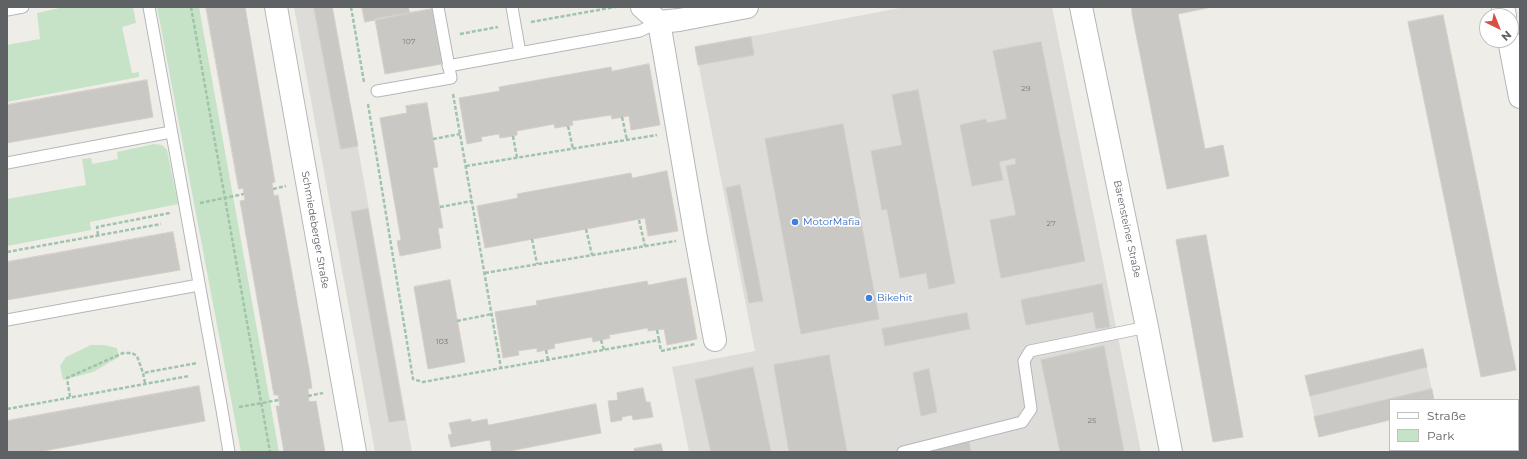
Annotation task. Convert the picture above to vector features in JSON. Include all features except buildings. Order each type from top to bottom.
[{"type":"street","name":"Schmiedeberger Straße","points":[[276,7],[355,452]]},
{"type":"street","points":[[642,7],[671,16],[747,7]]},
{"type":"street","name":"Bärensteiner Straße","points":[[1081,7],[1147,327],[1171,452]]},
{"type":"street","points":[[671,16],[678,132],[715,340]]},
{"type":"street","points":[[1511,48],[1520,97]]},
{"type":"lane","points":[[7,10],[23,7]]},
{"type":"lane","points":[[149,7],[229,452]]},
{"type":"lane","points":[[371,92],[451,78],[438,7]]},
{"type":"lane","points":[[512,7],[520,52]]},
{"type":"lane","points":[[448,66],[640,31],[671,16]]},
{"type":"lane","points":[[7,163],[171,132]]},
{"type":"lane","points":[[7,320],[199,285]]},
{"type":"lane","points":[[903,452],[1022,422],[1031,409],[1024,361],[1030,351],[1147,327]]},
{"type":"path","points":[[191,7],[270,452]]},
{"type":"path","points":[[352,7],[371,92],[413,379],[423,382],[659,340]]},
{"type":"path","points":[[451,78],[501,368]]},
{"type":"path","points":[[622,117],[627,140]]},
{"type":"path","points":[[568,126],[574,149]]},
{"type":"path","points":[[466,166],[678,132]]},
{"type":"path","points":[[433,139],[460,134]]},
{"type":"path","points":[[513,136],[517,158]]},
{"type":"path","points":[[98,236],[97,227],[244,194]]},
{"type":"path","points":[[440,207],[472,201]]},
{"type":"path","points":[[639,220],[645,246]]},
{"type":"path","points":[[7,252],[161,224]]},
{"type":"path","points":[[586,229],[592,255]]},
{"type":"path","points":[[485,273],[696,238]]},
{"type":"path","points":[[532,239],[537,264]]},
{"type":"path","points":[[457,321],[492,314]]},
{"type":"path","points":[[657,330],[661,351],[715,340]]},
{"type":"path","points":[[601,340],[604,350]]},
{"type":"path","points":[[546,350],[548,360]]},
{"type":"path","points":[[70,397],[67,378],[123,353],[132,353],[137,356],[145,383]]},
{"type":"path","points":[[143,373],[213,360]]},
{"type":"path","points":[[7,409],[189,376]]},
{"type":"path","points":[[222,410],[279,400]]},
{"type":"shaded area","points":[[294,7],[333,7],[412,452],[375,452]]},
{"type":"shaded area","points":[[905,7],[1052,7],[1141,452],[689,452],[672,367],[755,351],[695,47]]},
{"type":"shaded area","points":[[1423,349],[1434,399],[1389,399],[1389,420],[1319,437],[1305,376]]},
{"type":"green space","points":[[64,7],[133,7],[136,23],[122,27],[132,73],[139,72],[139,77],[7,102],[7,45],[40,39],[37,13]]},
{"type":"green space","points":[[157,7],[199,7],[279,452],[241,452]]},
{"type":"green space","points":[[154,144],[162,145],[167,150],[178,204],[90,222],[91,230],[7,246],[7,199],[86,185],[82,159],[91,158],[92,164],[118,159],[117,152]]},
{"type":"green space","points":[[91,345],[104,345],[117,348],[119,357],[93,372],[63,380],[60,366],[66,357]]},
{"type":"place","name":"MotorMafia","points":[[795,222]]},
{"type":"place","name":"Bikehit","points":[[869,298]]}]
